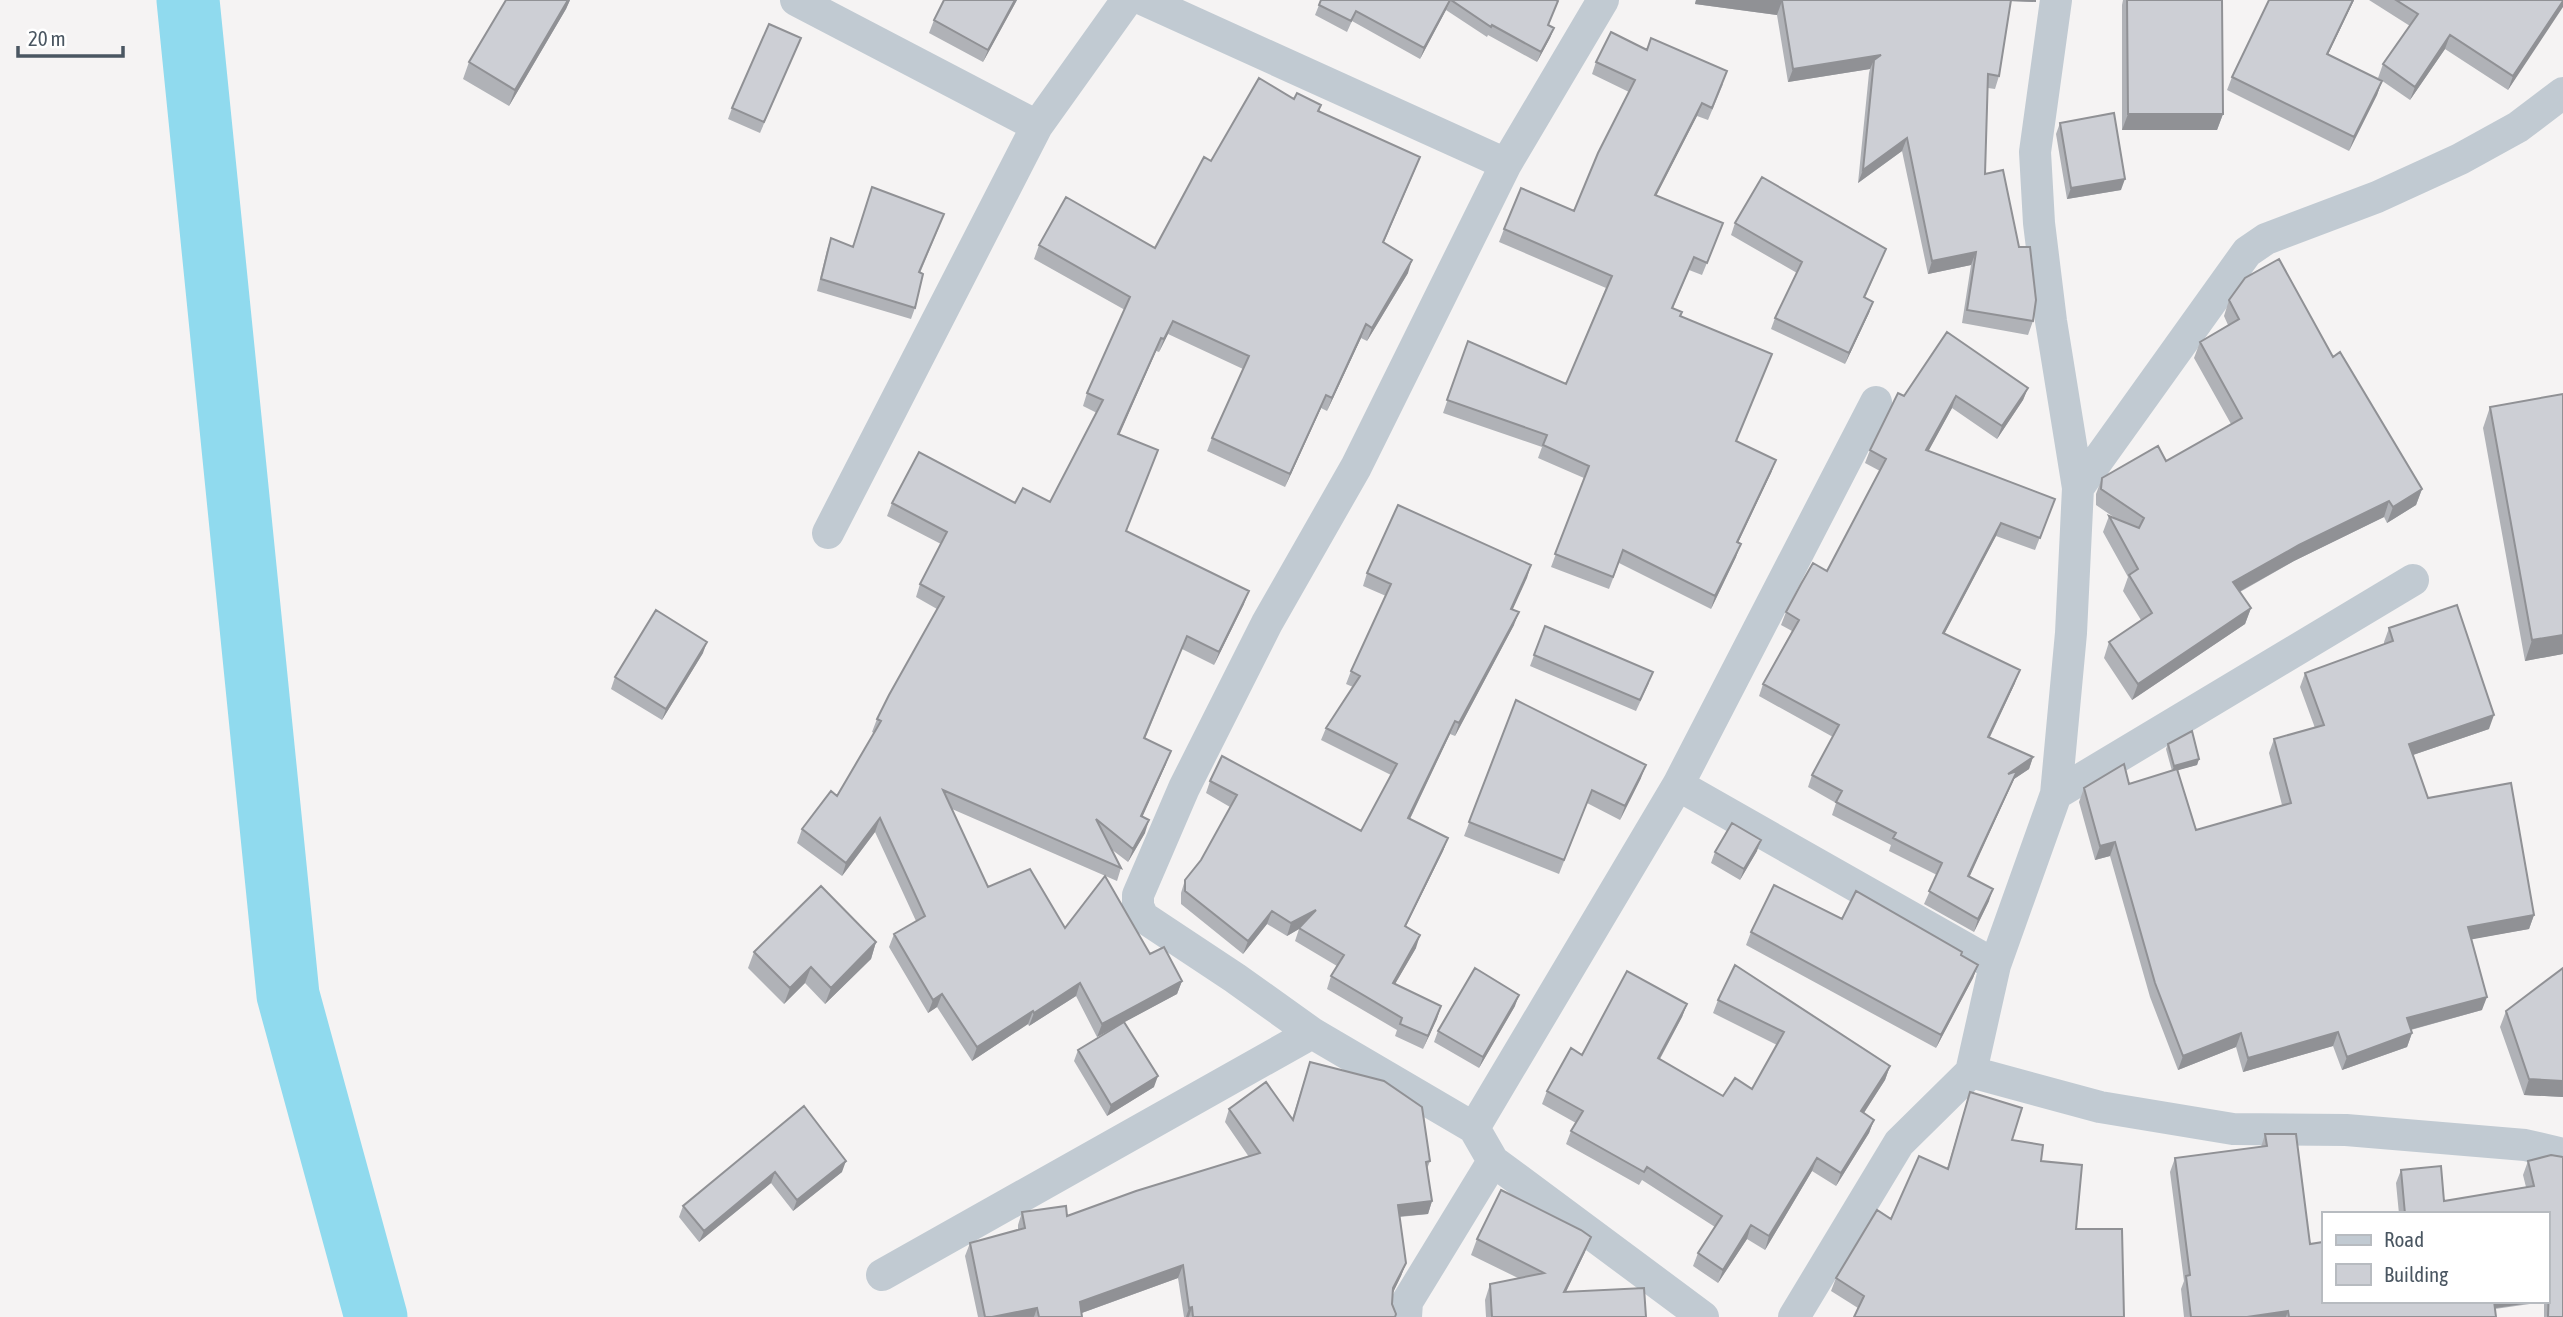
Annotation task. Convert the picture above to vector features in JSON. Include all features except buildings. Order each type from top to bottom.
[{"type":"street","points":[[796,0],[1037,126]]},
{"type":"street","points":[[828,533],[1037,126],[1127,0]]},
{"type":"street","points":[[1144,0],[1506,164]]},
{"type":"street","points":[[1603,0],[1506,164],[1356,467],[1267,622],[1184,788],[1138,895],[1138,906],[1143,917],[1236,978],[1312,1034],[1474,1128],[1493,1161],[1703,1317]]},
{"type":"street","points":[[1794,1317],[1899,1143],[1971,1072],[1995,965],[2056,794],[2071,633],[2078,488],[2045,272],[2035,152],[2056,0]]},
{"type":"street","points":[[2078,488],[2247,252],[2266,239],[2377,197],[2460,159],[2518,127],[2563,93]]},
{"type":"street","points":[[1474,1128],[1678,785],[1876,402]]},
{"type":"street","points":[[2056,794],[2413,580]]},
{"type":"street","points":[[1678,785],[1995,965]]},
{"type":"street","points":[[882,1275],[1312,1034]]},
{"type":"street","points":[[1971,1072],[2100,1107],[2233,1129],[2346,1130],[2525,1145],[2563,1154]]},
{"type":"street","points":[[1406,1317],[1407,1302],[1493,1161]]},
{"type":"waterway","points":[[188,0],[288,995],[376,1317]]}]
